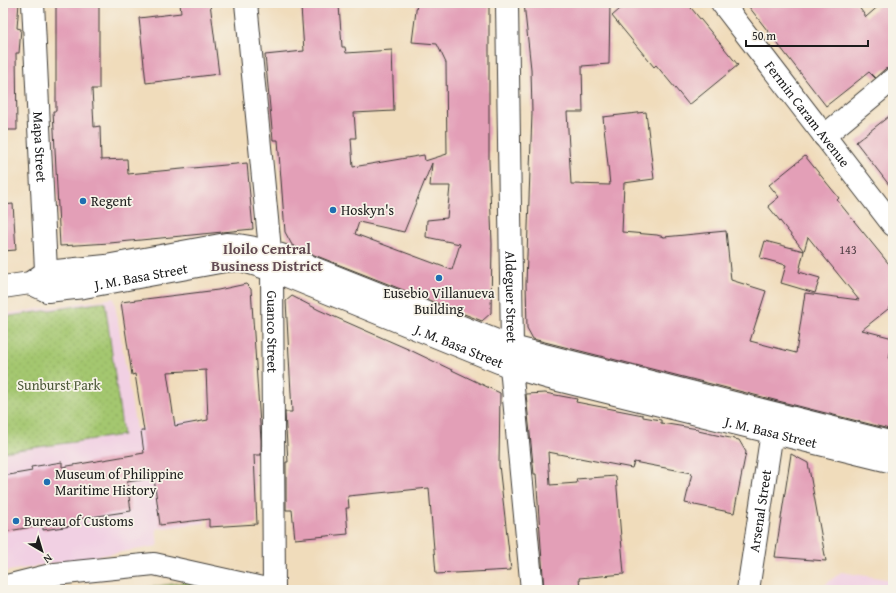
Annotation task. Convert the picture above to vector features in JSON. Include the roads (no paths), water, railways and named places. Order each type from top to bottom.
[{"type":"street","name":"Mapa Street","points":[[33,3],[41,282]]},
{"type":"street","name":"Guanco Street","points":[[246,3],[271,261],[272,590]]},
{"type":"street","name":"Aldeguer Street","points":[[507,3],[512,357],[532,590]]},
{"type":"street","name":"Fermin Caram Avenue","points":[[722,3],[893,225]]},
{"type":"street","points":[[824,136],[893,80]]},
{"type":"street","name":"J. M. Basa Street","points":[[3,287],[41,282],[84,288],[225,261],[271,261],[512,357],[546,377],[893,462]]},
{"type":"street","name":"J. M. Basa Street","points":[[512,357],[893,443]]},
{"type":"street","name":"Arsenal Street","points":[[748,590],[772,432]]},
{"type":"street","points":[[3,587],[55,574],[154,564],[272,590]]},
{"type":"place","name":"Regent","points":[[83,201]]},
{"type":"place","name":"Hoskyn's","points":[[333,210]]},
{"type":"place","name":"Eusebio Villanueva Building","points":[[439,278]]},
{"type":"place","name":"Museum of Philippine Maritime History","points":[[47,482]]},
{"type":"place","name":"Bureau of Customs","points":[[16,521]]},
{"type":"district","name":"Iloilo Central Business District","points":[[267,258]]},
{"type":"park label","name":"Sunburst Park","points":[[59,385]]}]
